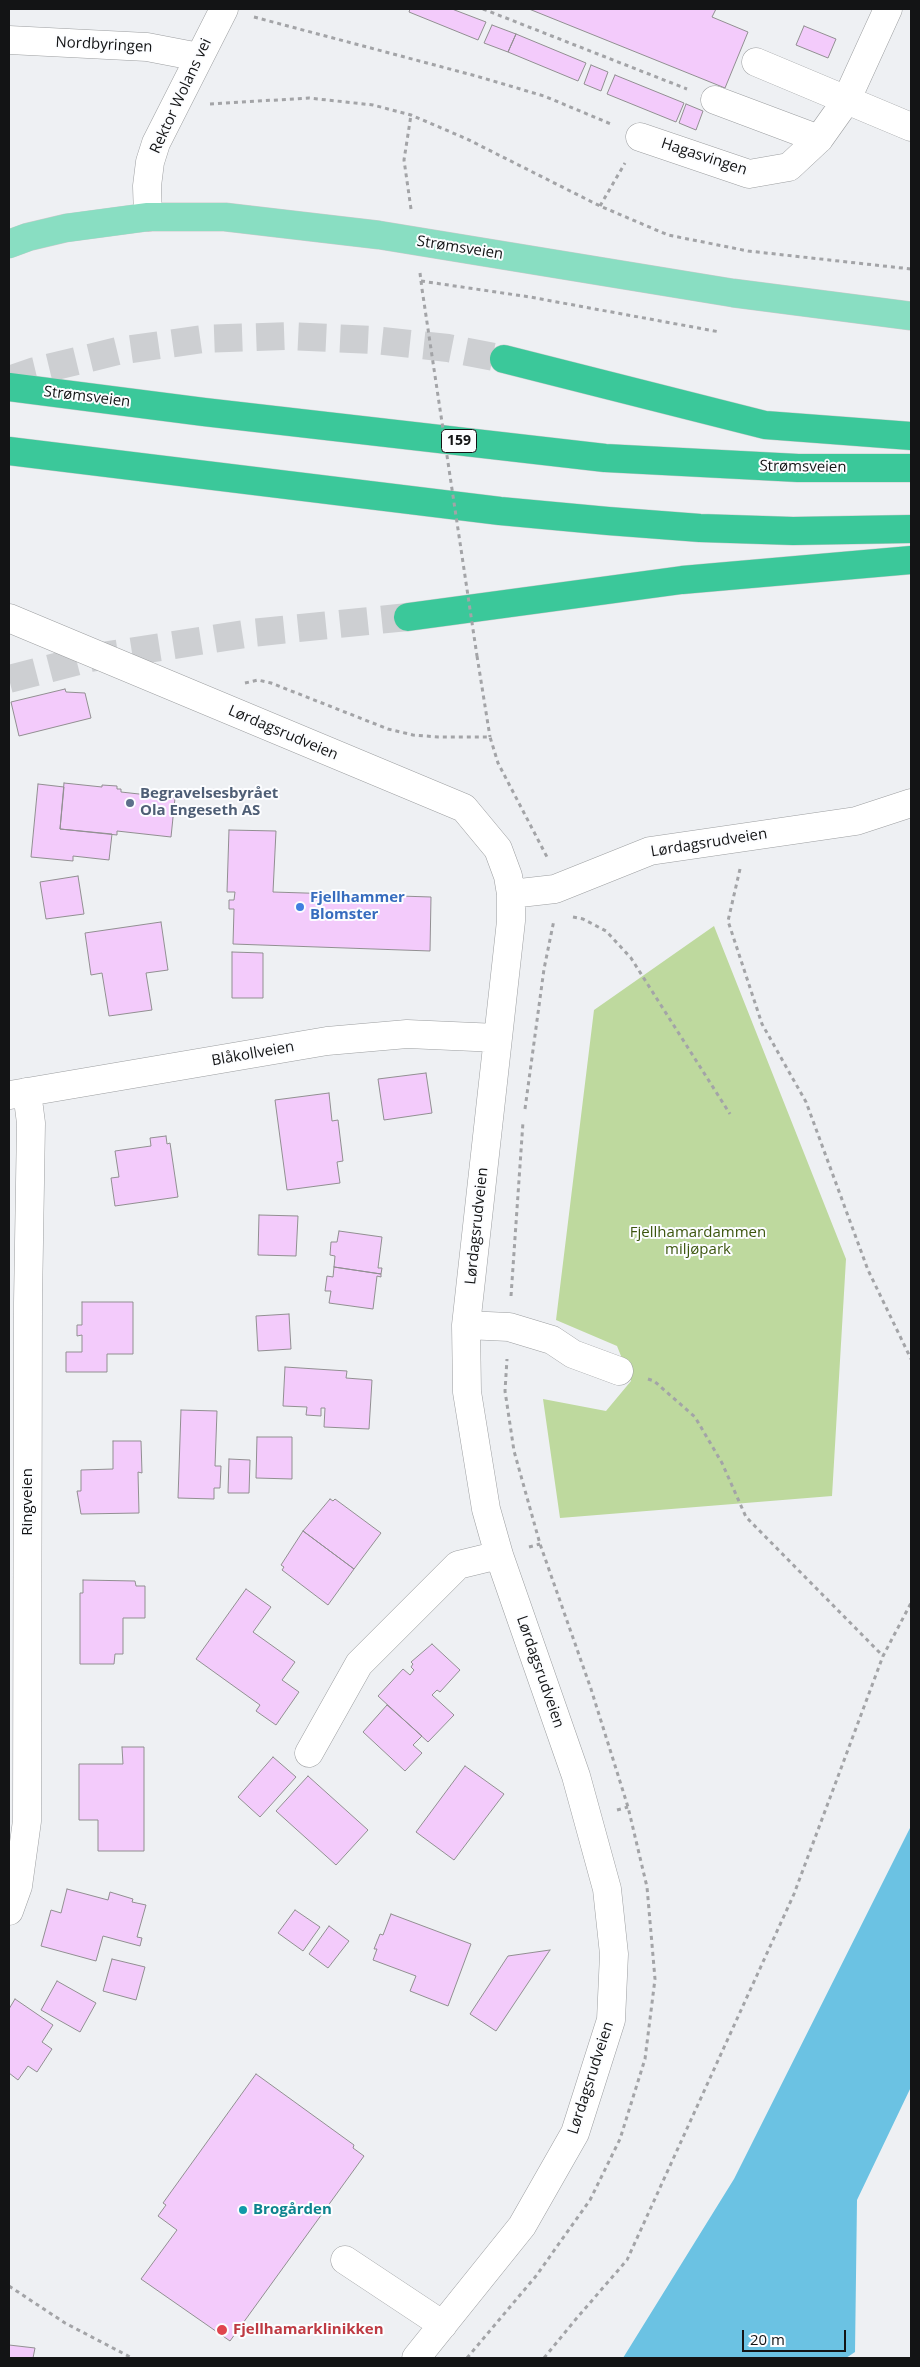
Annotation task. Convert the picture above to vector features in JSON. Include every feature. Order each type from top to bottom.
[{"type":"highway","points":[[504,359],[765,426],[911,436]]},
{"type":"highway","name":"Strømsveien","points":[[9,387],[204,412],[605,458],[798,468],[911,468]]},
{"type":"highway","points":[[9,451],[480,509],[608,521],[700,528],[784,530],[911,529]]},
{"type":"highway","points":[[408,617],[682,580],[911,560]]},
{"type":"main road","name":"Strømsveien","points":[[9,244],[28,237],[66,228],[148,217],[225,217],[379,235],[733,293],[911,316]]},
{"type":"street","name":"Hagasvingen","points":[[640,137],[749,174],[789,167],[819,139],[846,101],[888,9]]},
{"type":"street","name":"Rektor Wolans vei","points":[[148,217],[147,186],[150,162],[156,143],[199,57],[236,12]]},
{"type":"street","name":"Nordbyringen","points":[[9,40],[147,46],[199,57]]},
{"type":"street","points":[[756,62],[911,127]]},
{"type":"street","points":[[715,100],[819,139]]},
{"type":"street","name":"Lørdagsrudveien","points":[[9,618],[464,808],[498,849],[508,876],[511,894],[511,921],[466,1325],[467,1392],[474,1447],[486,1510],[576,1776],[607,1889],[614,1954],[611,2020],[575,2134],[522,2226],[416,2358]]},
{"type":"street","name":"Lørdagsrudveien","points":[[511,894],[556,901],[650,851],[856,821],[911,802]]},
{"type":"street","name":"Blåkollveien","points":[[18,1093],[327,1041],[407,1034],[498,1038]]},
{"type":"street","name":"Ringveien","points":[[9,1911],[18,1886],[27,1821],[18,1302],[31,1123],[18,1093]]},
{"type":"street","points":[[466,1325],[509,1327],[552,1340],[573,1354],[618,1371]]},
{"type":"street","points":[[309,1753],[359,1664],[458,1565],[500,1556]]},
{"type":"street","points":[[345,2260],[443,2325]]},
{"type":"path","points":[[483,9],[715,100]]},
{"type":"path","points":[[236,12],[467,73],[544,96],[591,114],[640,137],[600,206]]},
{"type":"path","points":[[203,102],[222,105],[309,98],[372,106],[411,115],[467,139],[600,206],[668,235],[748,252],[911,269]]},
{"type":"path","points":[[411,115],[404,160],[411,213]]},
{"type":"path","points":[[420,273],[490,737],[498,763],[546,853],[556,901],[544,969],[523,1118],[505,1391],[514,1451],[537,1535],[591,1689],[628,1807],[647,1886],[655,1980],[645,2060],[620,2139],[590,2200],[536,2276],[467,2358]]},
{"type":"path","points":[[421,281],[530,297],[720,332]]},
{"type":"path","points":[[229,711],[239,687],[248,680],[258,680],[388,729],[438,737],[490,737]]},
{"type":"path","points":[[748,838],[728,921],[762,1024],[806,1102],[868,1270],[911,1359]]},
{"type":"path","points":[[556,901],[583,919],[606,931],[631,958],[730,1114]]},
{"type":"path","points":[[618,1371],[654,1380],[695,1417],[722,1463],[746,1517],[883,1656]]},
{"type":"path","points":[[544,2358],[576,2318],[628,2260],[794,1894],[883,1656],[911,1603]]},
{"type":"path","points":[[9,2286],[65,2323],[132,2358]]},
{"type":"green space","name":"Fjellhamardammen miljøpark","points":[[714,926],[846,1259],[832,1496],[560,1518],[543,1399],[606,1411],[631,1381],[617,1346],[556,1320],[594,1010]]},
{"type":"water","points":[[911,1826],[911,2087],[857,2200],[855,2352],[846,2358],[623,2358],[734,2179]]},
{"type":"building","points":[[410,9],[452,9],[486,22],[478,40],[409,12]]},
{"type":"building","points":[[529,9],[716,9],[712,17],[748,32],[725,88]]},
{"type":"building","points":[[492,25],[516,34],[508,52],[484,43]]},
{"type":"building","points":[[804,26],[836,39],[828,58],[796,45]]},
{"type":"building","points":[[516,34],[586,63],[578,81],[508,52]]},
{"type":"building","points":[[591,65],[608,72],[601,91],[584,84]]},
{"type":"building","points":[[615,75],[684,103],[676,122],[607,94]]},
{"type":"building","points":[[686,104],[703,111],[696,130],[679,123]]},
{"type":"building","points":[[65,689],[66,692],[85,693],[91,718],[19,736],[11,702]]},
{"type":"building","points":[[64,783],[102,787],[102,785],[117,786],[117,789],[121,789],[121,792],[175,798],[171,837],[117,831],[117,835],[60,829]]},
{"type":"building","points":[[38,784],[64,787],[60,829],[112,834],[109,860],[73,856],[73,861],[31,857]]},
{"type":"building","points":[[229,830],[276,831],[273,892],[431,897],[430,951],[233,944],[234,909],[229,909],[229,900],[234,900],[235,892],[227,892]]},
{"type":"building","points":[[78,876],[84,914],[46,919],[40,882]]},
{"type":"building","points":[[161,922],[168,970],[146,973],[152,1010],[109,1016],[102,973],[91,975],[85,933]]},
{"type":"building","points":[[232,952],[263,953],[263,998],[232,998]]},
{"type":"building","points":[[426,1073],[432,1113],[384,1120],[378,1079]]},
{"type":"building","points":[[329,1093],[332,1121],[338,1120],[343,1161],[337,1162],[340,1183],[287,1190],[275,1100]]},
{"type":"building","points":[[166,1136],[167,1144],[170,1143],[178,1197],[115,1206],[111,1178],[119,1177],[115,1151],[151,1146],[150,1138]]},
{"type":"building","points":[[259,1215],[298,1216],[296,1256],[258,1255]]},
{"type":"building","points":[[339,1231],[382,1237],[378,1268],[382,1268],[381,1274],[334,1267],[335,1256],[330,1255],[331,1242],[337,1242]]},
{"type":"building","points":[[334,1267],[381,1274],[381,1277],[377,1276],[373,1309],[329,1303],[331,1291],[325,1291],[327,1276],[333,1277]]},
{"type":"building","points":[[82,1302],[133,1302],[133,1354],[107,1354],[107,1372],[66,1372],[66,1352],[82,1352],[82,1335],[77,1336],[77,1325],[82,1325]]},
{"type":"building","points":[[289,1314],[291,1349],[258,1351],[256,1316]]},
{"type":"building","points":[[285,1367],[347,1371],[346,1378],[372,1380],[369,1429],[324,1427],[325,1408],[321,1408],[321,1416],[306,1415],[307,1407],[283,1406]]},
{"type":"building","points":[[181,1410],[217,1411],[215,1466],[221,1466],[220,1488],[214,1488],[214,1499],[178,1498]]},
{"type":"building","points":[[257,1437],[292,1437],[292,1479],[256,1478]]},
{"type":"building","points":[[113,1441],[141,1441],[142,1473],[138,1472],[139,1513],[81,1514],[77,1491],[81,1491],[81,1470],[113,1469]]},
{"type":"building","points":[[229,1459],[250,1460],[249,1493],[228,1493]]},
{"type":"building","points":[[330,1499],[333,1501],[335,1499],[381,1533],[354,1569],[303,1531]]},
{"type":"building","points":[[303,1531],[354,1569],[328,1605],[282,1570],[284,1567],[281,1565]]},
{"type":"building","points":[[83,1580],[135,1581],[136,1586],[145,1586],[145,1618],[123,1618],[123,1654],[115,1654],[114,1664],[80,1664],[80,1593],[83,1593]]},
{"type":"building","points":[[246,1589],[271,1607],[253,1632],[295,1662],[282,1680],[299,1692],[276,1725],[256,1711],[260,1705],[196,1659]]},
{"type":"building","points":[[432,1644],[460,1670],[440,1692],[437,1690],[432,1695],[454,1715],[428,1742],[378,1696],[403,1669],[410,1675],[414,1670],[411,1667],[413,1664],[411,1662]]},
{"type":"building","points":[[387,1705],[422,1736],[413,1745],[422,1753],[405,1771],[363,1732]]},
{"type":"building","points":[[122,1747],[144,1747],[144,1851],[98,1851],[98,1820],[79,1820],[79,1764],[123,1764]]},
{"type":"building","points":[[273,1757],[296,1777],[260,1817],[238,1797]]},
{"type":"building","points":[[465,1766],[504,1794],[454,1860],[416,1832]]},
{"type":"building","points":[[308,1776],[368,1830],[336,1865],[276,1811]]},
{"type":"building","points":[[67,1889],[108,1900],[110,1892],[133,1899],[132,1902],[146,1905],[137,1937],[142,1938],[140,1946],[103,1936],[96,1961],[41,1946],[51,1910],[61,1913]]},
{"type":"building","points":[[295,1910],[320,1927],[303,1951],[278,1933]]},
{"type":"building","points":[[391,1914],[471,1944],[448,2006],[410,1991],[416,1976],[373,1960],[377,1949],[374,1949],[380,1934],[383,1935]]},
{"type":"building","points":[[329,1926],[349,1941],[328,1968],[309,1954]]},
{"type":"building","points":[[550,1950],[496,2031],[470,2014],[508,1956]]},
{"type":"building","points":[[112,1959],[145,1967],[136,2000],[103,1991]]},
{"type":"building","points":[[57,1981],[96,2003],[80,2032],[41,2010]]},
{"type":"building","points":[[15,1999],[53,2025],[42,2042],[52,2049],[37,2072],[28,2066],[18,2080],[9,2073],[9,2009]]},
{"type":"building","name":"Brogården","points":[[256,2074],[354,2145],[353,2148],[364,2156],[230,2341],[141,2279],[177,2230],[158,2216],[166,2205],[163,2203]]},
{"type":"building","points":[[9,2345],[35,2348],[33,2358],[9,2358]]},
{"type":"tunnel","points":[[9,380],[35,371],[118,351],[203,339],[288,336],[374,340],[448,348],[504,359]]},
{"type":"tunnel","points":[[9,679],[90,658],[251,633],[408,617]]},
{"type":"place","name":"Begravelsesbyrået Ola Engeseth AS","points":[[130,803]]},
{"type":"place","name":"Fjellhammer Blomster","points":[[300,907]]},
{"type":"place","name":"Brogården","points":[[243,2210]]},
{"type":"place","name":"Fjellhamarklinikken","points":[[222,2330]]}]
